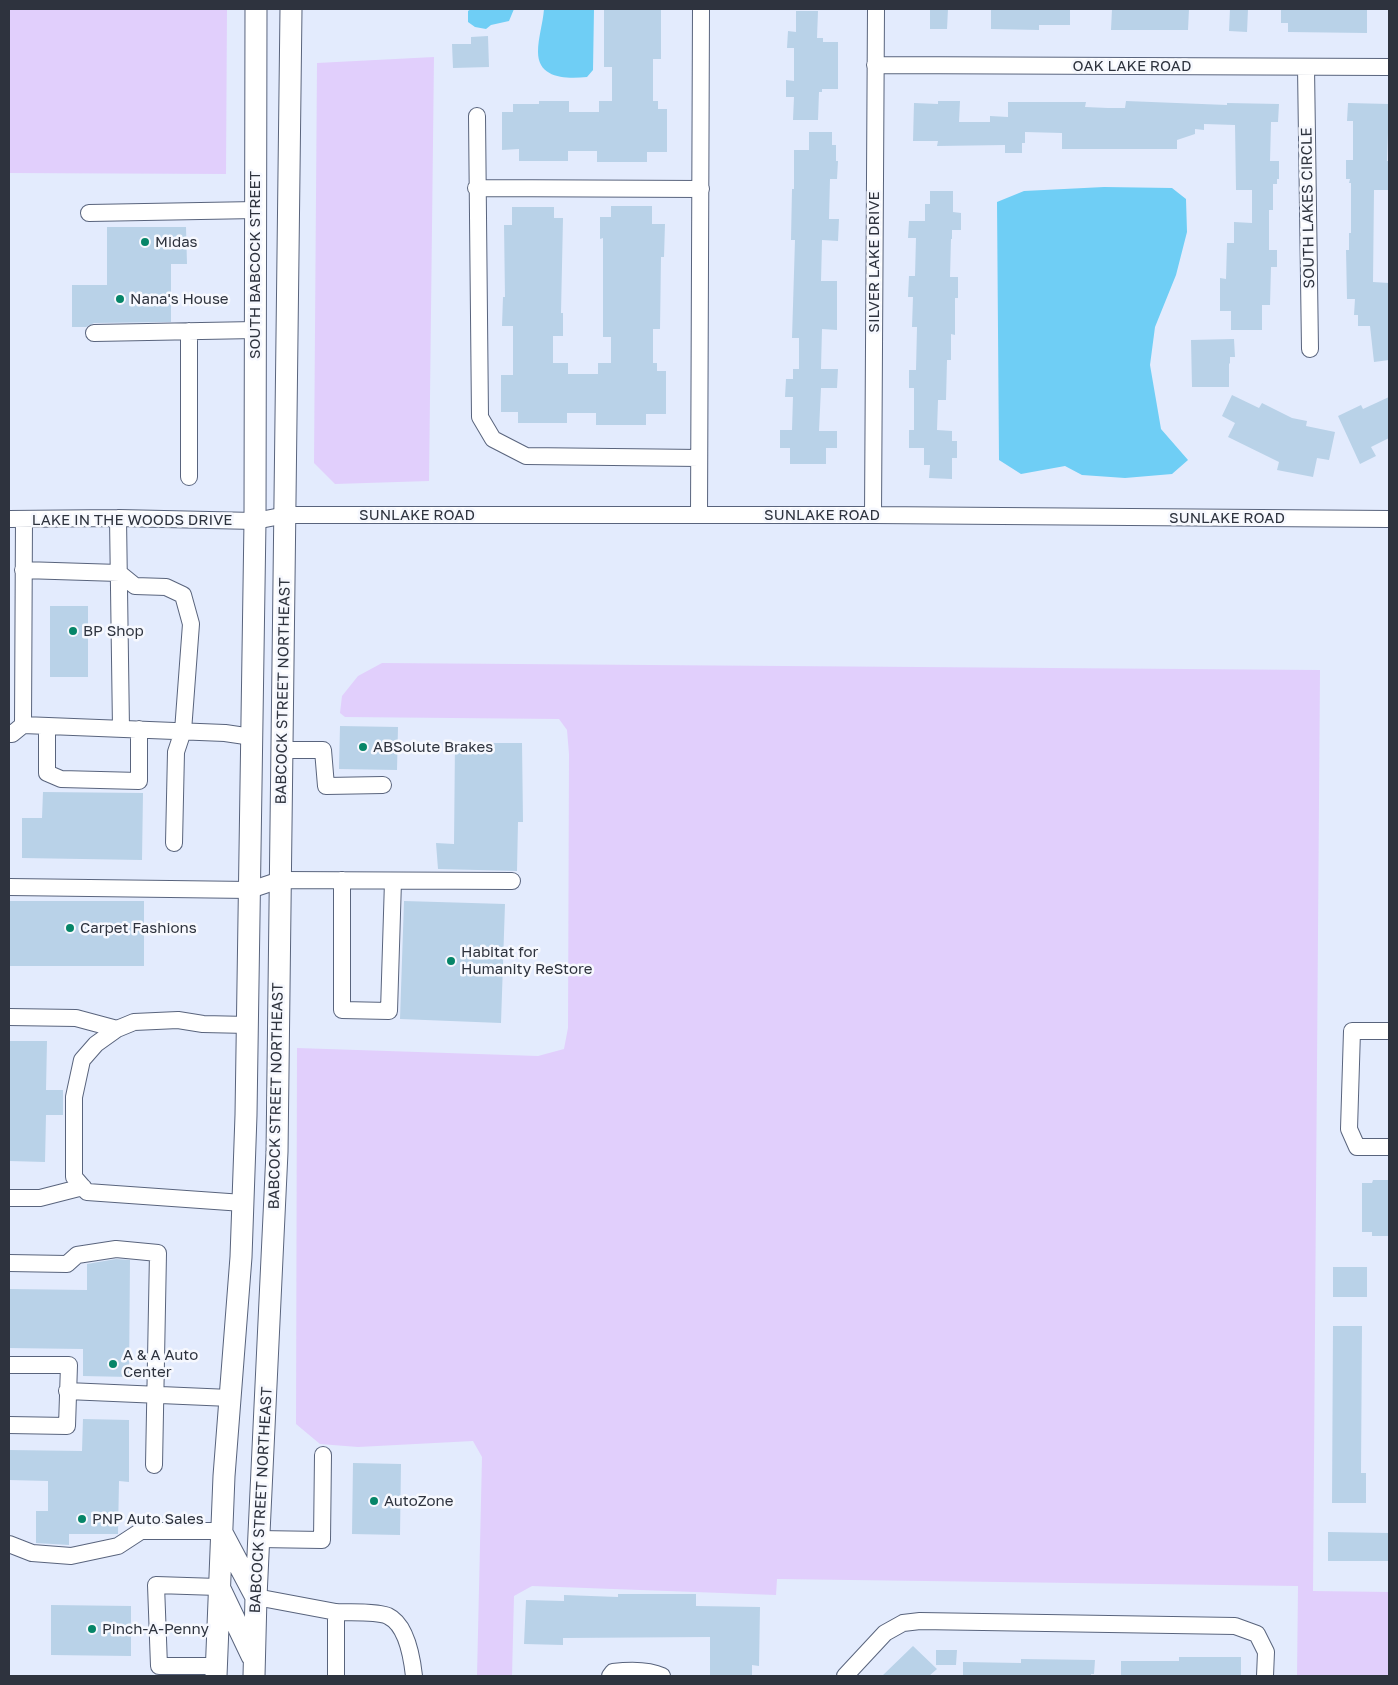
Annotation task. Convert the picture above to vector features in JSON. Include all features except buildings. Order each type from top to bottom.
[{"type":"main road","name":"SOUTH BABCOCK STREET","points":[[255,521],[256,9]]},
{"type":"main road","points":[[278,9],[291,31]]},
{"type":"main road","points":[[286,515],[291,9]]},
{"type":"main road","name":"BABCOCK STREET NORTHEAST","points":[[254,1669],[277,1152],[286,515]]},
{"type":"main road","name":"BABCOCK STREET NORTHEAST","points":[[216,1671],[221,1531],[241,1257],[243,1203],[248,1025],[255,521]]},
{"type":"main road","points":[[221,1531],[256,1597]]},
{"type":"main road","points":[[218,1587],[254,1669]]},
{"type":"street","points":[[699,515],[701,9]]},
{"type":"street","name":"SILVER LAKE DRIVE","points":[[874,515],[876,9]]},
{"type":"street","name":"OAK LAKE ROAD","points":[[875,66],[1389,67]]},
{"type":"street","name":"SOUTH LAKES CIRCLE","points":[[1306,67],[1310,349]]},
{"type":"street","points":[[477,116],[476,188],[480,417],[493,439],[526,456],[699,458]]},
{"type":"street","points":[[476,188],[700,189]]},
{"type":"street","points":[[89,213],[256,210]]},
{"type":"street","points":[[94,334],[255,330]]},
{"type":"street","points":[[189,332],[189,477]]},
{"type":"street","name":"SUNLAKE ROAD","points":[[255,521],[286,515],[874,515],[1389,520]]},
{"type":"street","points":[[118,518],[121,729]]},
{"type":"street","name":"LAKE IN THE WOODS DRIVE","points":[[16,519],[118,518],[255,521]]},
{"type":"street","points":[[16,519],[23,725]]},
{"type":"street","points":[[18,577],[119,573],[135,586],[166,587],[183,594],[191,624],[183,731],[176,752],[174,843]]},
{"type":"street","points":[[9,734],[12,734],[23,725],[225,733],[252,737]]},
{"type":"street","points":[[46,726],[47,773],[62,779],[139,781],[139,729]]},
{"type":"street","points":[[282,750],[323,750],[326,786],[383,785]]},
{"type":"street","points":[[9,887],[250,890],[280,880],[512,881]]},
{"type":"street","points":[[342,880],[342,1010],[389,1011],[393,881]]},
{"type":"street","points":[[9,1016],[76,1018],[117,1029]]},
{"type":"street","points":[[243,1203],[87,1192],[74,1177],[74,1097],[82,1060],[96,1044],[117,1029],[134,1022],[157,1020],[248,1025]]},
{"type":"street","points":[[1389,1030],[1352,1030],[1349,1129],[1357,1147],[1389,1147]]},
{"type":"street","points":[[9,1198],[40,1198],[83,1187]]},
{"type":"street","points":[[9,1263],[67,1264],[77,1255],[116,1249],[158,1253],[154,1465]]},
{"type":"street","points":[[9,1365],[69,1365],[67,1426],[9,1425]]},
{"type":"street","points":[[67,1391],[230,1398]]},
{"type":"street","points":[[259,1539],[322,1540],[324,1455]]},
{"type":"street","points":[[9,1544],[32,1553],[71,1556],[118,1546],[141,1531],[221,1531]]},
{"type":"street","points":[[216,1671],[158,1666],[156,1585],[218,1587]]},
{"type":"street","points":[[256,1597],[336,1612],[388,1616],[396,1622],[405,1637],[411,1651],[414,1676]]},
{"type":"street","points":[[336,1612],[336,1676]]},
{"type":"street","points":[[845,1676],[884,1633],[903,1624],[920,1621],[1235,1626],[1257,1634],[1266,1652],[1265,1676]]},
{"type":"street","points":[[610,1676],[613,1672],[634,1670],[656,1673],[662,1676]]},
{"type":"shaded area","points":[[9,9],[227,9],[226,174],[9,173]]},
{"type":"shaded area","points":[[434,57],[429,481],[335,484],[314,463],[317,63]]},
{"type":"shaded area","points":[[382,663],[1320,670],[1313,1591],[1389,1592],[1389,1676],[1297,1676],[1298,1586],[777,1579],[776,1595],[532,1586],[514,1596],[512,1676],[477,1676],[482,1457],[473,1441],[358,1447],[320,1444],[296,1424],[297,1048],[538,1056],[564,1049],[568,1028],[569,754],[567,730],[559,719],[345,717],[340,713],[342,696],[358,676]]},
{"type":"water","points":[[471,9],[514,9],[509,21],[491,25],[486,29],[475,27],[468,22],[468,11]]},
{"type":"water","points":[[544,9],[594,9],[593,70],[587,77],[563,77],[548,72],[543,68],[539,61],[538,52]]},
{"type":"water","points":[[1104,187],[1172,188],[1186,199],[1187,232],[1176,275],[1155,327],[1150,365],[1161,429],[1188,460],[1172,474],[1125,478],[1082,475],[1065,466],[1021,474],[999,460],[997,202],[1024,191]]},
{"type":"place","name":"Midas","points":[[145,242]]},
{"type":"place","name":"Nana's House","points":[[120,299]]},
{"type":"place","name":"BP Shop","points":[[73,631]]},
{"type":"place","name":"ABSolute Brakes","points":[[363,747]]},
{"type":"place","name":"Carpet Fashions","points":[[70,928]]},
{"type":"place","name":"Habitat for Humanity ReStore","points":[[451,961]]},
{"type":"place","name":"A & A Auto Center","points":[[113,1364]]},
{"type":"place","name":"AutoZone","points":[[374,1501]]},
{"type":"place","name":"PNP Auto Sales","points":[[82,1519]]},
{"type":"place","name":"Pinch-A-Penny","points":[[92,1629]]}]
